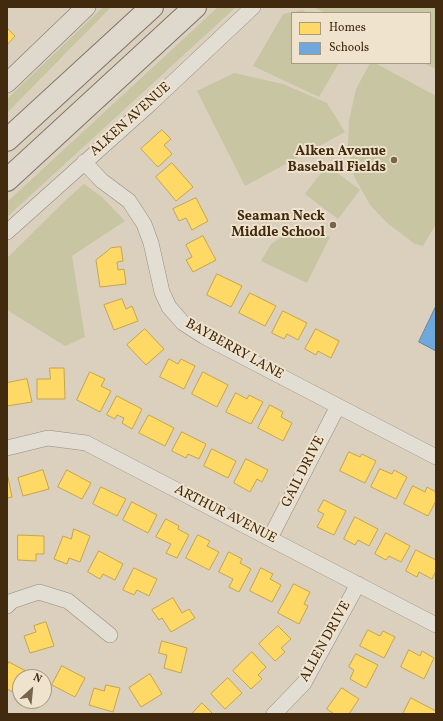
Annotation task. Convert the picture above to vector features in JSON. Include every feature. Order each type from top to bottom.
[{"type":"highway","points":[[7,140],[152,7]]},
{"type":"highway","points":[[7,180],[195,7]]},
{"type":"main road","points":[[7,82],[86,7]]},
{"type":"street","name":"ALKEN AVENUE","points":[[7,232],[156,98],[253,7]]},
{"type":"street","name":"BAYBERRY LANE","points":[[84,162],[102,181],[129,201],[144,224],[151,244],[162,292],[169,307],[183,323],[205,337],[436,457]]},
{"type":"street","name":"GAIL DRIVE","points":[[270,538],[338,406]]},
{"type":"street","name":"ARTHUR AVENUE","points":[[7,448],[48,438],[86,443],[436,625]]},
{"type":"street","name":"ALLEN DRIVE","points":[[274,714],[304,683],[358,584]]},
{"type":"street","points":[[7,606],[12,601],[39,592],[68,601],[110,636]]},
{"type":"shaded area","points":[[103,7],[111,7],[7,113],[7,99]]},
{"type":"shaded area","points":[[218,7],[236,7],[7,217],[7,202]]},
{"type":"shaded area","points":[[313,7],[436,7],[436,69],[425,64],[431,64],[431,12],[323,12]]},
{"type":"shaded area","points":[[302,10],[306,12],[292,12]]},
{"type":"shaded area","points":[[291,12],[291,64],[338,64],[319,97],[253,66],[283,14]]},
{"type":"shaded area","name":"Alken Avenue Baseball Fields","points":[[369,64],[377,64],[436,96],[436,224],[423,246],[415,244],[387,223],[370,205],[354,176],[348,145],[349,121],[356,89]]},
{"type":"shaded area","points":[[234,73],[283,84],[327,103],[345,132],[245,186],[197,91]]},
{"type":"shaded area","points":[[327,165],[360,190],[338,219],[305,194]]},
{"type":"shaded area","points":[[84,184],[102,197],[125,221],[72,256],[85,337],[65,346],[7,310],[7,258]]},
{"type":"shaded area","points":[[309,230],[330,237],[307,283],[261,261],[271,244],[288,233]]},
{"type":"building: Homes","points":[[7,28],[15,36],[7,45]]},
{"type":"building: Homes","points":[[162,130],[171,139],[164,145],[172,154],[158,167],[141,149]]},
{"type":"building: Homes","points":[[172,163],[193,187],[176,201],[156,177]]},
{"type":"building: Homes","points":[[196,198],[208,221],[192,230],[186,218],[179,221],[173,209]]},
{"type":"building: Homes","points":[[203,236],[216,260],[193,272],[186,260],[192,257],[186,245]]},
{"type":"building: Homes","points":[[121,247],[123,261],[117,262],[118,270],[124,269],[126,284],[100,287],[96,260],[111,248]]},
{"type":"building: Homes","points":[[217,274],[242,286],[231,307],[207,295]]},
{"type":"building: Homes","points":[[250,293],[276,306],[265,326],[239,313]]},
{"type":"building: Homes","points":[[122,299],[126,309],[132,306],[138,321],[114,330],[104,305]]},
{"type":"building: Homes","points":[[283,311],[307,323],[298,340],[287,334],[284,339],[272,333]]},
{"type":"building: Homes","points":[[145,329],[164,349],[146,365],[127,345]]},
{"type":"building: Homes","points":[[316,329],[339,341],[331,358],[318,351],[316,355],[305,349]]},
{"type":"building: Homes","points":[[169,359],[178,364],[181,359],[195,366],[184,389],[160,377]]},
{"type":"building: Homes","points":[[50,368],[64,368],[65,399],[37,399],[37,379],[50,379]]},
{"type":"building: Homes","points":[[90,372],[105,379],[101,386],[111,391],[100,412],[77,400]]},
{"type":"building: Homes","points":[[203,372],[228,385],[217,407],[192,394]]},
{"type":"building: Homes","points":[[27,379],[32,402],[7,406],[7,383]]},
{"type":"building: Homes","points":[[236,393],[247,399],[249,395],[263,402],[251,424],[226,412]]},
{"type":"building: Homes","points":[[117,396],[142,409],[132,429],[122,423],[124,418],[117,415],[115,419],[107,415]]},
{"type":"building: Homes","points":[[270,405],[283,412],[281,417],[292,423],[283,441],[258,428]]},
{"type":"building: Homes","points":[[149,415],[174,428],[165,446],[139,433]]},
{"type":"building: Homes","points":[[182,432],[206,444],[199,459],[188,454],[186,458],[172,451]]},
{"type":"building: Homes","points":[[212,449],[236,461],[228,478],[204,466]]},
{"type":"building: Homes","points":[[349,452],[360,457],[362,454],[376,461],[365,483],[340,471]]},
{"type":"building: Homes","points":[[246,459],[268,470],[262,482],[257,479],[250,492],[234,483]]},
{"type":"building: Homes","points":[[380,469],[392,474],[394,470],[407,477],[396,499],[371,487]]},
{"type":"building: Homes","points":[[43,470],[49,489],[23,496],[18,478]]},
{"type":"building: Homes","points":[[67,470],[91,483],[82,499],[58,487]]},
{"type":"building: Homes","points":[[8,477],[12,497],[7,498],[7,478]]},
{"type":"building: Homes","points":[[413,486],[425,492],[427,487],[436,492],[436,501],[428,516],[404,504]]},
{"type":"building: Homes","points":[[101,487],[126,499],[117,516],[93,504]]},
{"type":"building: Homes","points":[[324,500],[346,511],[334,535],[317,527],[324,514],[318,511]]},
{"type":"building: Homes","points":[[132,502],[157,515],[148,533],[123,520]]},
{"type":"building: Homes","points":[[355,517],[378,529],[369,546],[358,540],[355,545],[344,539]]},
{"type":"building: Homes","points":[[166,519],[179,526],[178,529],[189,535],[177,558],[166,553],[171,544],[156,537]]},
{"type":"building: Homes","points":[[74,529],[90,536],[80,562],[69,558],[67,564],[54,559],[63,536],[71,539]]},
{"type":"building: Homes","points":[[386,533],[410,546],[401,562],[389,556],[386,560],[375,554]]},
{"type":"building: Homes","points":[[18,535],[44,536],[44,554],[36,554],[36,561],[18,560]]},
{"type":"building: Homes","points":[[198,535],[210,541],[207,546],[219,552],[209,570],[186,558]]},
{"type":"building: Homes","points":[[416,550],[436,560],[436,571],[432,579],[419,572],[417,577],[406,571]]},
{"type":"building: Homes","points":[[99,551],[123,564],[115,580],[103,574],[100,579],[88,572]]},
{"type":"building: Homes","points":[[229,552],[242,559],[240,563],[251,569],[239,592],[229,587],[233,579],[219,572]]},
{"type":"building: Homes","points":[[134,568],[157,579],[149,596],[137,590],[134,595],[123,590]]},
{"type":"building: Homes","points":[[261,568],[273,574],[270,579],[281,585],[272,602],[250,591]]},
{"type":"building: Homes","points":[[294,584],[310,592],[304,604],[308,606],[299,624],[278,613]]},
{"type":"building: Homes","points":[[173,598],[182,613],[189,609],[195,618],[171,632],[162,618],[159,620],[152,610]]},
{"type":"building: Homes","points":[[46,622],[54,646],[30,653],[24,636],[36,632],[34,626]]},
{"type":"building: Homes","points":[[278,626],[291,639],[281,648],[285,652],[275,661],[259,644]]},
{"type":"building: Homes","points":[[368,630],[380,636],[383,631],[395,637],[384,658],[360,646]]},
{"type":"building: Homes","points":[[162,641],[187,648],[181,673],[164,668],[167,655],[159,653]]},
{"type":"building: Homes","points":[[409,650],[420,656],[422,651],[434,658],[424,679],[401,667]]},
{"type":"building: Homes","points":[[252,652],[266,667],[258,675],[262,679],[251,689],[233,671]]},
{"type":"building: Homes","points":[[356,654],[378,665],[366,688],[350,679],[354,670],[349,667]]},
{"type":"building: Homes","points":[[9,662],[22,669],[12,669],[12,692],[7,689],[7,666]]},
{"type":"building: Homes","points":[[62,666],[85,678],[75,697],[52,685]]},
{"type":"building: Homes","points":[[150,674],[162,694],[141,707],[129,688]]},
{"type":"building: Homes","points":[[228,678],[242,693],[225,709],[211,694]]},
{"type":"building: Homes","points":[[106,685],[120,688],[113,712],[89,705],[94,688],[104,691]]},
{"type":"building: Homes","points":[[342,688],[359,699],[349,714],[334,714],[327,709]]},
{"type":"building: Homes","points":[[411,698],[436,711],[436,714],[403,714]]},
{"type":"building: Homes","points":[[202,703],[213,714],[192,714]]},
{"type":"building: Schools","points":[[436,306],[436,351],[419,342]]},
{"type":"place","name":"Alken Avenue Baseball Fields","points":[[394,160]]},
{"type":"place","name":"Seaman Neck Middle School","points":[[333,225]]}]
